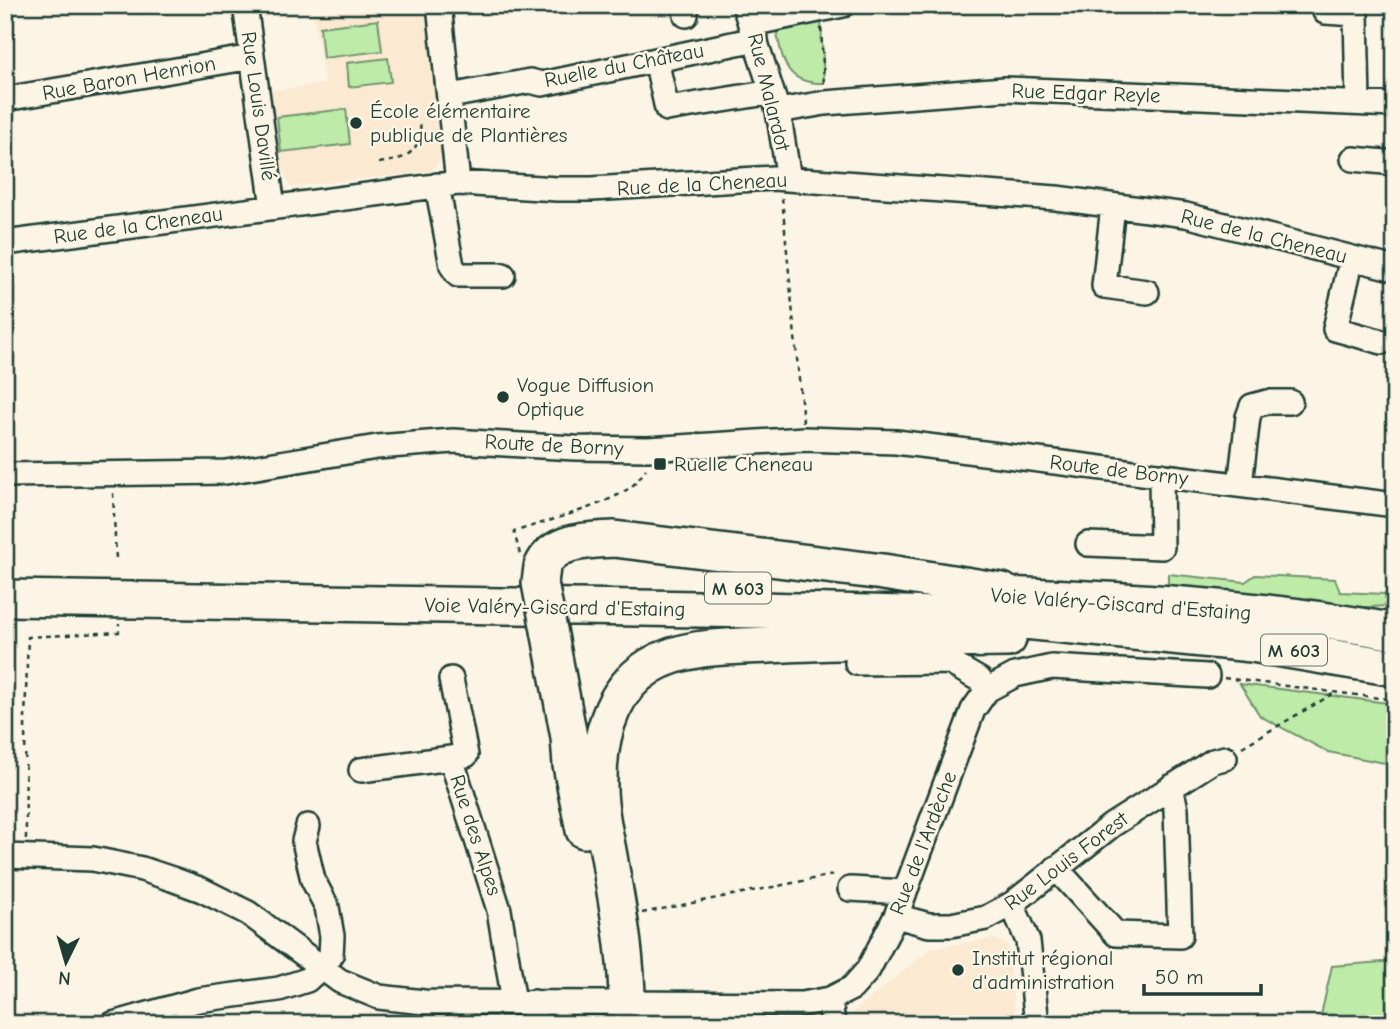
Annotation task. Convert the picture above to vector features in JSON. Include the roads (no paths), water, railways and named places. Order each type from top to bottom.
[{"type":"highway","points":[[627,1003],[612,965],[571,765],[569,737],[540,583],[532,565],[569,545],[589,540],[614,539],[883,572],[1033,596]]},
{"type":"highway","name":"Voie Valéry-Giscard d'Estaing","points":[[5,576],[869,590],[1033,596],[1197,607],[1395,632]]},
{"type":"highway","name":"Voie Valéry-Giscard d'Estaing","points":[[5,598],[973,615],[1194,637],[1312,653],[1395,668]]},
{"type":"highway","points":[[627,1003],[626,963],[599,790],[600,758],[604,731],[614,706],[631,681],[650,666],[693,650],[807,643],[1194,637]]},
{"type":"street","name":"Rue Louis Davillé","points":[[245,5],[273,207]]},
{"type":"street","points":[[439,5],[450,96],[448,184],[452,266],[458,275],[503,275]]},
{"type":"street","name":"Ruelle du Château","points":[[450,96],[530,81],[542,84],[656,61],[750,23],[843,5]]},
{"type":"street","points":[[1325,12],[1356,15],[1358,103]]},
{"type":"street","name":"Rue Malardot","points":[[750,23],[775,101],[785,179]]},
{"type":"street","name":"Rue Baron Henrion","points":[[5,99],[252,57]]},
{"type":"street","name":"Rue Edgar Reyle","points":[[656,61],[667,109],[775,101],[825,103],[1004,89],[1395,105]]},
{"type":"street","points":[[1353,159],[1395,163]]},
{"type":"street","name":"Rue de la Cheneau","points":[[5,243],[448,184],[592,189],[785,179],[1056,198],[1186,215],[1395,269]]},
{"type":"street","points":[[1114,206],[1104,286],[1147,292]]},
{"type":"street","points":[[1352,258],[1335,329],[1382,342]]},
{"type":"street","points":[[1240,485],[1248,417],[1252,406],[1267,402],[1290,402]]},
{"type":"street","name":"Route de Borny","points":[[5,475],[226,472],[377,447],[453,441],[648,449],[804,439],[896,442],[1395,505]]},
{"type":"street","points":[[1087,544],[1162,547],[1161,475]]},
{"type":"street","points":[[857,663],[949,662],[980,680],[987,690],[1015,675],[1052,667],[1207,676]]},
{"type":"street","points":[[451,679],[466,755],[452,758]]},
{"type":"street","name":"Rue de l'Ardèche","points":[[16,856],[93,859],[142,869],[202,890],[248,913],[340,981],[379,997],[527,1009],[627,1003],[802,1004],[830,999],[852,988],[868,970],[896,916],[973,710],[987,690]]},
{"type":"street","name":"Rue des Alpes","points":[[361,770],[452,758],[527,1009]]},
{"type":"street","name":"Rue Louis Forest","points":[[896,916],[929,925],[951,925],[986,918],[1012,904],[1112,825],[1213,761],[1225,758]]},
{"type":"street","points":[[1056,868],[1116,934],[1180,936],[1176,809],[1171,787]]},
{"type":"street","points":[[113,1024],[198,1000],[279,989],[307,980],[321,967],[331,956],[332,936],[327,907],[313,880],[304,841],[308,825]]},
{"type":"street","points":[[849,881],[905,892]]},
{"type":"street","points":[[1012,904],[1028,941],[1037,1024]]},
{"type":"street","points":[[830,999],[833,1024]]},
{"type":"place","name":"École élémentaire publique de Plantières","points":[[356,123]]},
{"type":"place","name":"Vogue Diffusion Optique","points":[[503,397]]},
{"type":"place","name":"Ruelle Cheneau","points":[[660,464]]},
{"type":"place","name":"Institut régional d'administration","points":[[958,970]]}]
